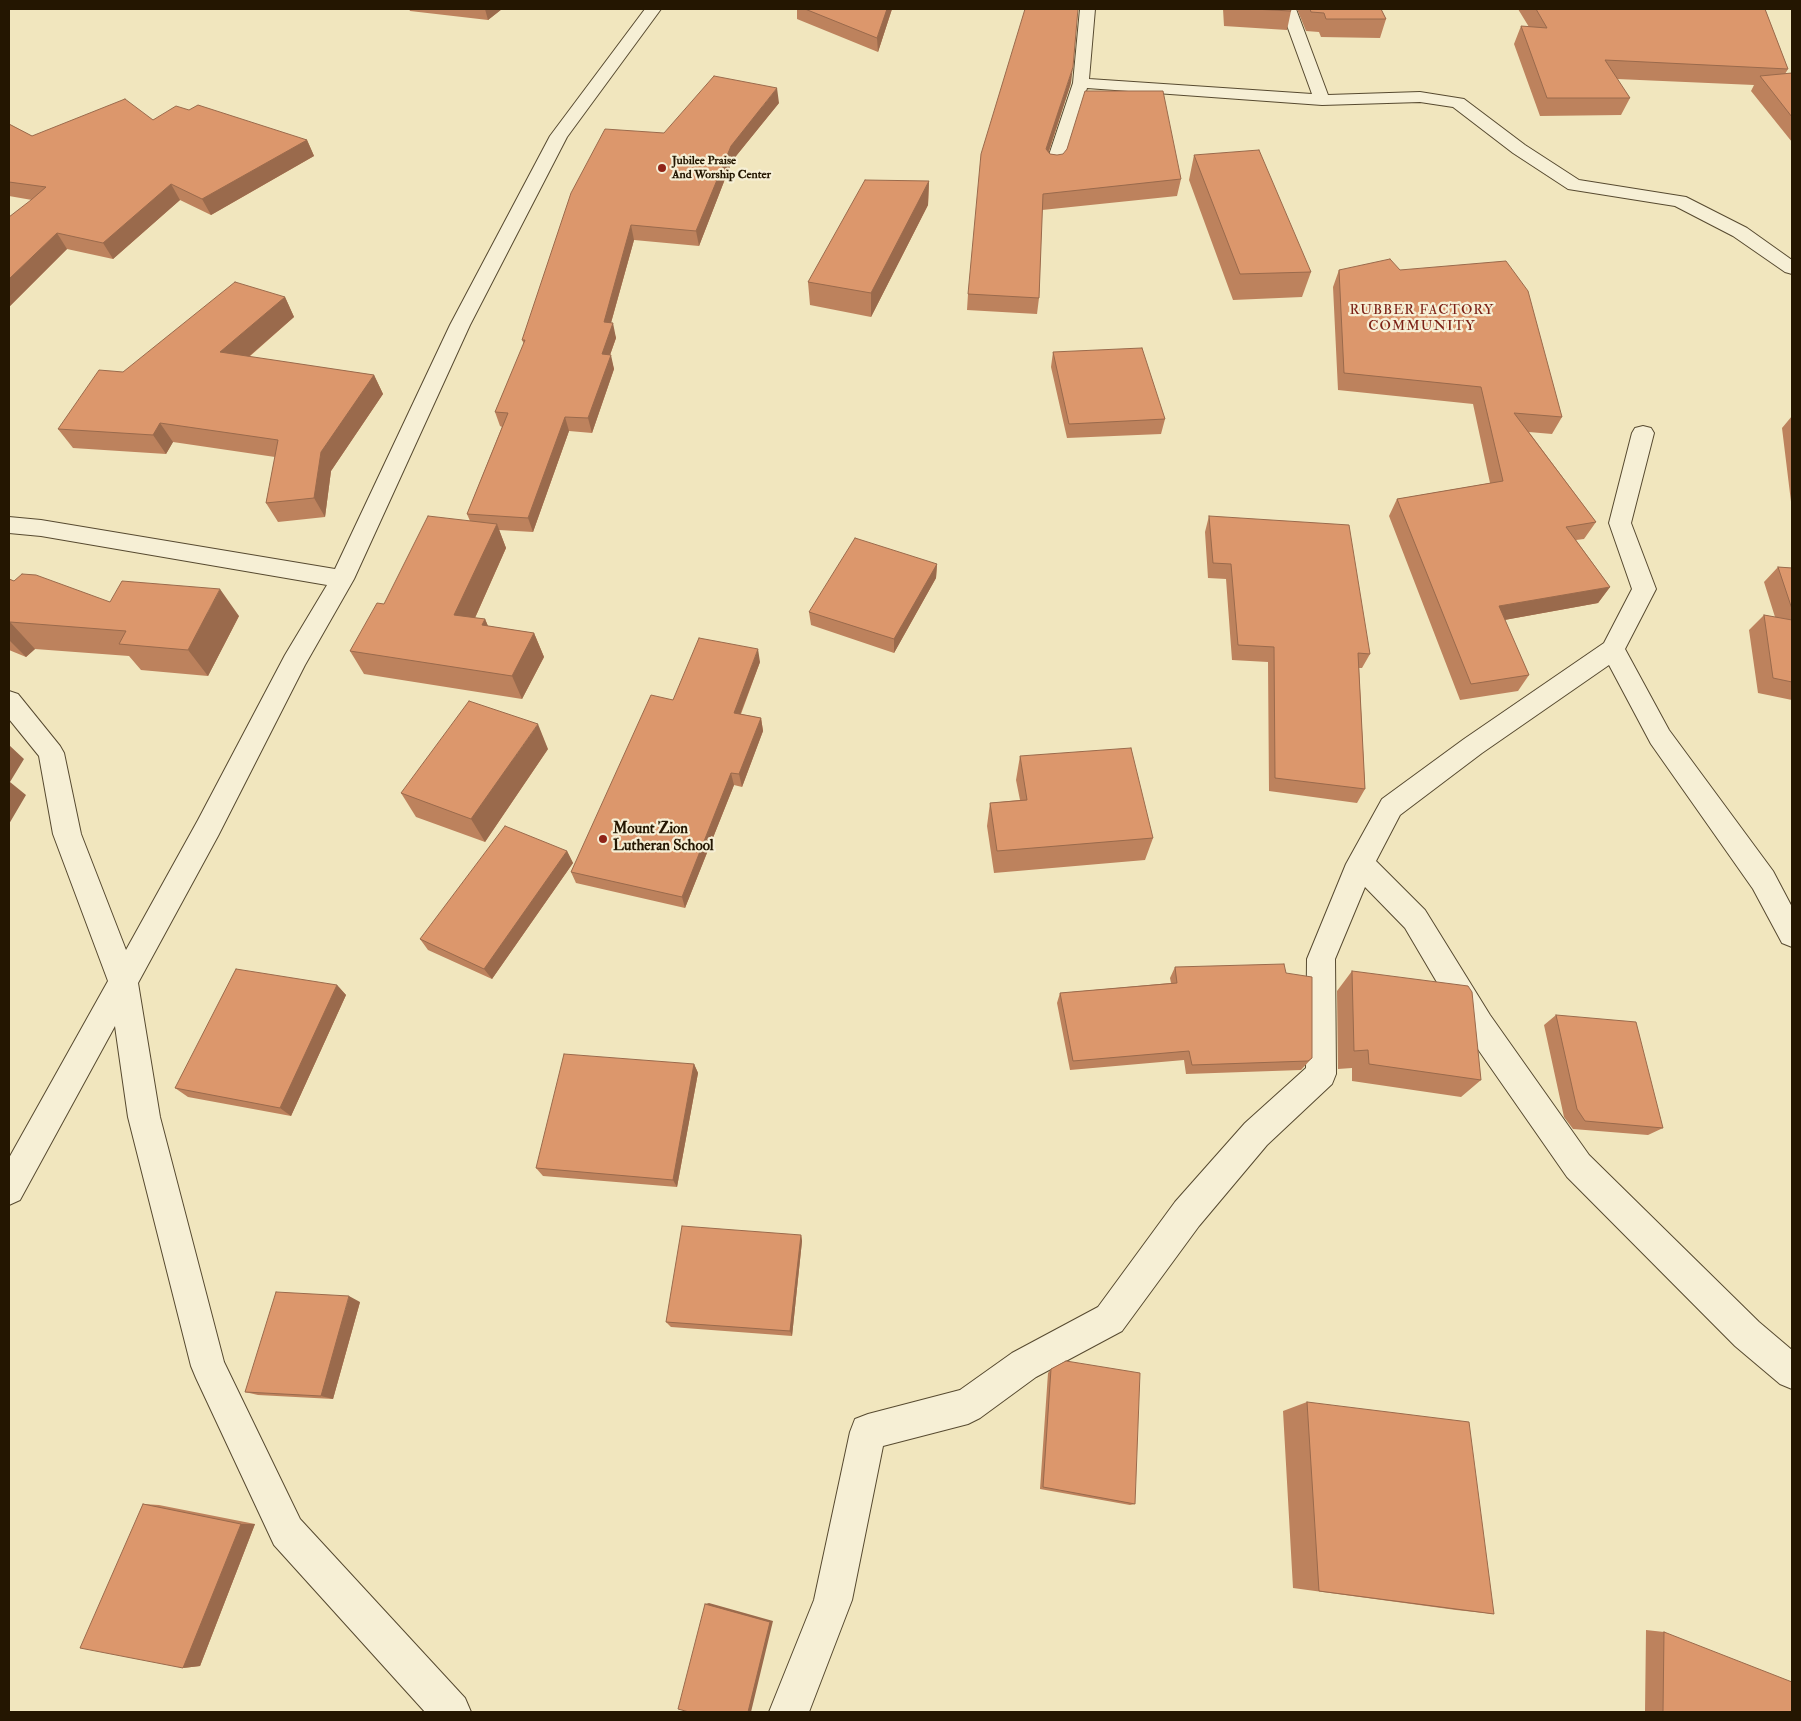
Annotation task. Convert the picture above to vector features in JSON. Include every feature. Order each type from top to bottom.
[{"type":"street","points":[[9,1189],[208,828],[294,662],[342,579],[460,325],[559,136],[653,9]]},
{"type":"street","points":[[1055,164],[1081,83],[1087,9]]},
{"type":"street","points":[[1289,9],[1322,100]]},
{"type":"street","points":[[1081,83],[1322,100],[1420,97],[1458,103],[1519,149],[1574,185],[1680,201],[1740,232],[1792,268]]},
{"type":"street","points":[[789,1712],[833,1600],[868,1432],[968,1406],[1024,1365],[1110,1319],[1187,1214],[1256,1134],[1321,1074],[1321,959],[1360,864],[1391,807],[1473,746],[1613,648],[1644,589],[1620,523],[1643,433]]},
{"type":"street","points":[[9,525],[41,528],[342,579]]},
{"type":"street","points":[[1613,648],[1660,737],[1763,880],[1792,934]]},
{"type":"street","points":[[9,701],[51,753],[67,834],[123,981],[144,1117],[208,1366],[287,1532],[451,1712]]},
{"type":"street","points":[[1360,864],[1415,919],[1479,1025],[1578,1166],[1747,1334],[1792,1372]]},
{"type":"building","points":[[805,9],[887,9],[877,38]]},
{"type":"building","points":[[1025,9],[1078,9],[1073,67],[1046,149],[1050,154],[1063,154],[1067,149],[1085,91],[1163,91],[1181,179],[1043,194],[1039,298],[968,294],[981,154]]},
{"type":"building","points":[[1253,9],[1290,9],[1291,11]]},
{"type":"building","points":[[1310,9],[1381,9],[1386,19],[1326,19],[1324,13],[1311,12]]},
{"type":"building","points":[[1536,9],[1765,9],[1788,69],[1605,60],[1630,98],[1547,98],[1521,26],[1547,28]]},
{"type":"building","points":[[1792,73],[1792,117],[1760,76]]},
{"type":"building","points":[[714,76],[777,88],[731,146],[696,231],[631,225],[604,322],[613,323],[602,354],[611,355],[588,418],[565,417],[528,518],[467,514],[508,413],[495,412],[525,340],[522,340],[571,193],[605,129],[664,133]]},
{"type":"building","points":[[125,99],[153,120],[176,106],[189,110],[198,105],[307,140],[202,199],[171,184],[103,243],[57,233],[9,279],[9,217],[46,187],[9,182],[9,124],[32,136]]},
{"type":"building","points":[[1259,150],[1311,272],[1240,274],[1194,155]]},
{"type":"building","points":[[865,180],[929,181],[871,293],[808,282]]},
{"type":"building","points":[[1390,259],[1400,270],[1506,261],[1528,291],[1562,417],[1514,413],[1596,522],[1566,527],[1610,587],[1499,606],[1529,675],[1471,684],[1397,499],[1503,481],[1481,387],[1344,373],[1339,270]]},
{"type":"building","points":[[235,282],[285,297],[220,352],[374,375],[321,452],[314,498],[266,503],[278,440],[160,423],[153,435],[58,429],[99,370],[123,372]]},
{"type":"building","points":[[1142,348],[1165,419],[1069,424],[1053,352]]},
{"type":"building","points":[[428,516],[497,524],[454,615],[485,619],[482,625],[534,633],[512,676],[350,651],[377,603],[384,604]]},
{"type":"building","points":[[1209,516],[1349,525],[1370,654],[1358,653],[1365,789],[1275,778],[1274,647],[1238,645],[1231,564],[1213,563]]},
{"type":"building","points":[[855,538],[937,564],[894,639],[809,612]]},
{"type":"building","points":[[1778,567],[1792,568],[1792,609]]},
{"type":"building","points":[[22,574],[36,575],[110,602],[122,581],[220,589],[188,650],[119,644],[126,631],[9,623],[9,579],[14,581]]},
{"type":"building","points":[[1764,615],[1792,620],[1792,682],[1773,678]]},
{"type":"building","points":[[699,638],[758,649],[734,713],[761,718],[739,774],[731,773],[682,897],[571,872],[651,695],[673,700]]},
{"type":"building","points":[[469,701],[538,724],[471,819],[401,793]]},
{"type":"building","points":[[1131,748],[1153,838],[997,851],[990,803],[1027,800],[1020,756]]},
{"type":"building","points":[[505,826],[567,851],[484,969],[420,939]]},
{"type":"building","points":[[1284,964],[1286,973],[1312,977],[1312,1058],[1308,1061],[1192,1065],[1189,1051],[1073,1061],[1060,993],[1177,983],[1175,967]]},
{"type":"building","points":[[236,969],[337,985],[280,1108],[175,1088]]},
{"type":"building","points":[[1352,971],[1468,986],[1472,992],[1481,1080],[1369,1064],[1368,1050],[1354,1051]]},
{"type":"building","points":[[1556,1015],[1636,1022],[1663,1128],[1585,1121],[1577,1109]]},
{"type":"building","points":[[564,1054],[694,1064],[673,1180],[536,1168]]},
{"type":"building","points":[[682,1226],[801,1235],[790,1331],[666,1322]]},
{"type":"building","points":[[276,1292],[349,1296],[321,1396],[245,1392]]},
{"type":"building","points":[[1066,1361],[1140,1373],[1135,1504],[1043,1487],[1051,1369]]},
{"type":"building","points":[[1307,1402],[1469,1422],[1494,1614],[1319,1591]]},
{"type":"building","points":[[143,1504],[241,1524],[183,1668],[80,1648]]},
{"type":"building","points":[[705,1604],[770,1622],[748,1712],[689,1712],[678,1709]]},
{"type":"building","points":[[1664,1632],[1792,1682],[1792,1712],[1663,1712]]},
{"type":"place","name":"Jubilee Praise And Worship Center","points":[[662,168]]},
{"type":"place","name":"Mount Zion Lutheran School","points":[[603,839]]},
{"type":"district","name":"RUBBER FACTORY COMMUNITY","points":[[1422,320]]}]
